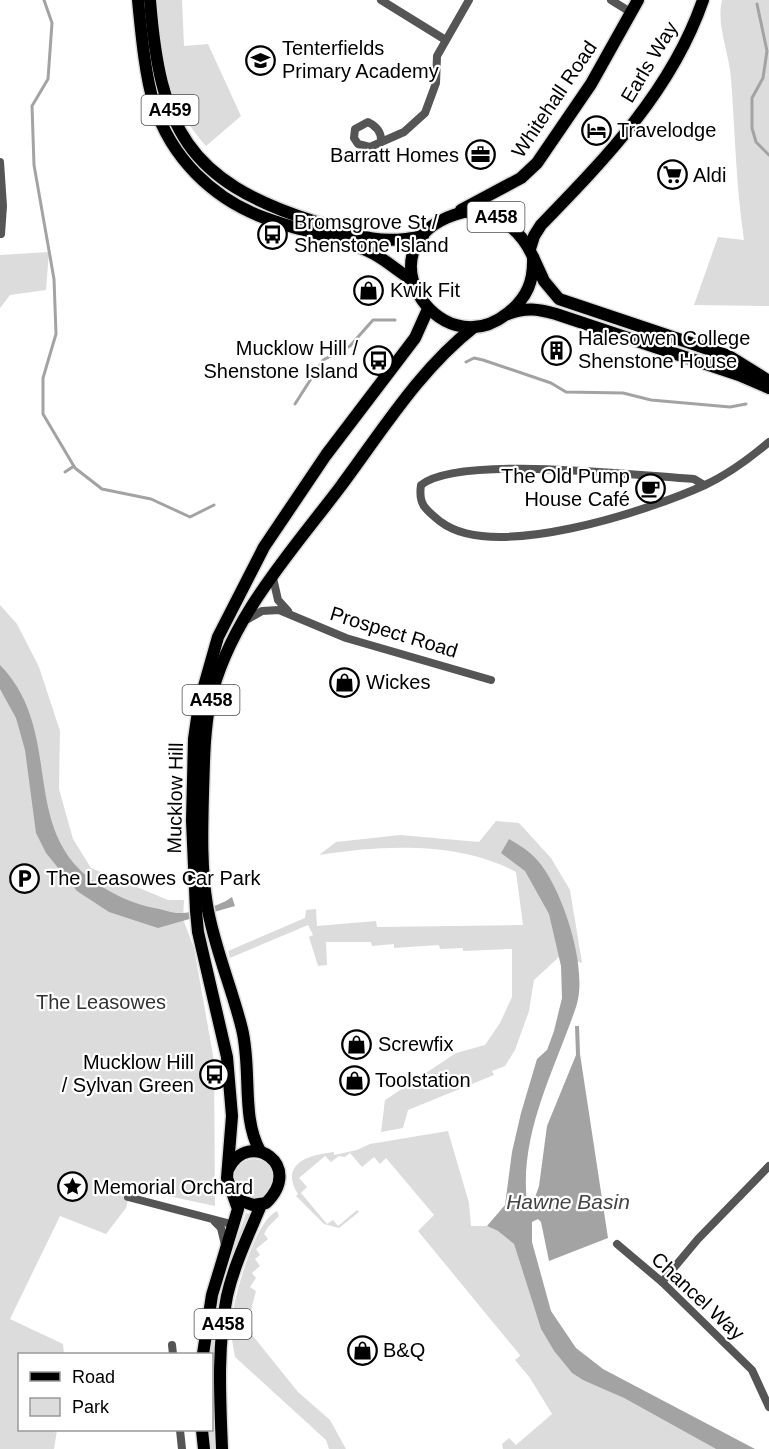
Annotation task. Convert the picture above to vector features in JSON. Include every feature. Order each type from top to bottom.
[{"type":"main road","name":"A459","points":[[138,0],[154,104],[167,133],[191,170],[202,182],[240,200],[267,206],[372,240],[399,242],[423,236]]},
{"type":"main road","name":"A459","points":[[150,0],[164,93],[175,124],[192,151],[240,200],[265,218],[374,254],[412,280]]},
{"type":"main road","name":"Whitehall Road","points":[[450,216],[521,177],[537,163],[591,84],[638,0]]},
{"type":"main road","name":"Earls Way","points":[[531,253],[534,236],[541,225],[599,165],[643,112],[668,75],[703,0]]},
{"type":"main road","name":"A458","points":[[412,280],[409,272],[414,251],[423,236],[450,216],[474,211],[492,214],[510,226],[531,253],[529,288],[518,305],[506,315],[474,327]]},
{"type":"main road","points":[[531,253],[544,281],[559,299],[729,356],[769,381]]},
{"type":"main road","points":[[412,280],[428,309],[460,326],[474,327]]},
{"type":"main road","name":"Mucklow Hill","points":[[203,1353],[212,1295],[238,1209],[236,1198],[228,1184],[232,1116],[228,1057],[198,932],[196,911],[192,821],[199,704],[218,637],[264,548],[326,455],[415,338],[428,309]]},
{"type":"main road","points":[[506,315],[521,309],[536,309],[556,314],[739,375],[769,388]]},
{"type":"main road","name":"Mucklow Hill","points":[[222,1449],[219,1360],[222,1326],[231,1284],[261,1205],[275,1194],[280,1178],[279,1169],[271,1156],[260,1151],[251,1135],[250,1097],[243,1033],[207,905],[203,841],[205,739],[210,701],[229,648],[273,578],[418,383],[447,348],[474,327]]},
{"type":"main road","points":[[229,1169],[240,1155],[260,1151]]},
{"type":"main road","points":[[236,1198],[253,1205],[261,1205]]},
{"type":"main road","points":[[202,1431],[204,1449]]},
{"type":"street","points":[[381,0],[444,39]]},
{"type":"street","points":[[381,142],[404,132],[425,112],[436,83],[437,56],[444,39],[469,0]]},
{"type":"street","points":[[615,1],[632,13]]},
{"type":"street","points":[[0,162],[1,234]]},
{"type":"street","points":[[704,485],[694,480],[547,469],[457,471],[428,479],[421,485],[421,503],[448,527],[470,536],[569,530],[642,509],[704,485],[740,466],[769,442]]},
{"type":"street","points":[[273,578],[278,600],[289,612]]},
{"type":"street","name":"Prospect Road","points":[[242,624],[255,614],[270,608],[289,612],[346,638],[491,680]]},
{"type":"street","points":[[662,1282],[698,1239],[769,1166]]},
{"type":"street","points":[[128,1197],[215,1222],[235,1225]]},
{"type":"street","points":[[215,1222],[224,1235],[225,1255]]},
{"type":"street","name":"Chancel Way","points":[[617,1244],[662,1282],[752,1370],[769,1407]]},
{"type":"street","points":[[172,1345],[173,1353]]},
{"type":"street","points":[[180,1431],[182,1449]]},
{"type":"green space","points":[[155,0],[182,0],[184,46],[208,44],[241,116],[206,146],[191,127],[172,94],[163,61]]},
{"type":"green space","points":[[722,0],[769,0],[769,306],[694,305],[718,237],[744,240],[737,179],[730,68],[721,19]]},
{"type":"green space","points":[[49,252],[46,290],[10,295],[0,308],[0,255]]},
{"type":"green space","name":"The Leasowes","points":[[0,605],[17,624],[39,667],[60,731],[59,789],[73,839],[91,868],[168,900],[184,900],[183,919],[194,948],[214,1061],[215,1206],[131,1188],[126,1208],[106,1234],[60,1216],[10,1319],[63,1344],[64,1353],[18,1353],[18,1431],[57,1431],[54,1449],[0,1449]]},
{"type":"green space","points":[[496,821],[519,823],[551,858],[570,890],[582,963],[560,956],[534,980],[529,1011],[515,1050],[505,1066],[492,1071],[494,1075],[408,1110],[403,1128],[381,1132],[385,1100],[456,1053],[485,1045],[500,1023],[512,997],[512,949],[463,951],[463,948],[440,949],[439,945],[394,948],[394,944],[372,946],[371,942],[326,942],[327,965],[318,966],[309,937],[313,935],[308,925],[230,958],[228,951],[305,918],[306,910],[316,909],[317,926],[376,921],[377,927],[523,925],[516,872],[494,862],[445,850],[420,848],[368,849],[319,855],[336,842],[400,835],[479,842]]},
{"type":"green space","points":[[448,1131],[469,1203],[471,1226],[487,1226],[498,1231],[514,1244],[541,1329],[554,1351],[572,1373],[624,1398],[716,1449],[503,1449],[502,1444],[509,1438],[516,1445],[552,1414],[530,1378],[515,1360],[520,1356],[519,1354],[418,1231],[434,1215],[386,1158],[380,1164],[374,1157],[362,1167],[350,1153],[345,1157],[339,1156],[331,1162],[325,1156],[299,1178],[307,1187],[301,1193],[327,1224],[333,1220],[338,1226],[357,1210],[359,1212],[339,1228],[324,1224],[296,1196],[298,1194],[292,1175],[294,1168],[307,1158],[324,1153],[334,1152],[334,1155],[357,1150],[370,1144]]},
{"type":"green space","points":[[254,1159],[262,1160],[268,1165],[273,1171],[273,1187],[268,1193],[262,1198],[254,1199],[246,1198],[240,1193],[235,1187],[234,1179],[235,1171],[240,1165],[246,1160]]},
{"type":"green space","points":[[277,1211],[279,1216],[264,1234],[268,1239],[256,1249],[260,1255],[255,1259],[260,1266],[252,1273],[256,1278],[250,1287],[256,1291],[250,1314],[253,1336],[298,1392],[330,1420],[346,1449],[329,1449],[326,1440],[235,1357],[231,1325],[240,1281],[260,1230]]},
{"type":"green space","points":[[246,1213],[251,1214],[235,1251],[215,1405],[215,1449],[210,1449],[208,1431],[213,1431],[213,1353],[207,1353],[218,1294]]},
{"type":"water","points":[[0,665],[20,692],[32,720],[48,808],[57,836],[72,861],[96,883],[138,904],[176,913],[190,912],[213,906],[232,897],[235,906],[158,928],[109,912],[77,891],[46,853],[36,833],[25,750],[16,718],[0,689]]},
{"type":"water","name":"Hawne Basin","points":[[509,839],[535,857],[556,891],[571,931],[579,973],[576,1007],[533,1128],[528,1152],[527,1204],[533,1203],[539,1186],[547,1126],[576,1055],[575,1026],[579,1026],[580,1054],[608,1238],[549,1261],[541,1222],[538,1219],[532,1222],[532,1242],[551,1311],[576,1348],[603,1369],[755,1449],[716,1449],[624,1398],[572,1373],[554,1351],[541,1329],[514,1244],[498,1231],[487,1226],[505,1205],[512,1152],[521,1113],[537,1059],[547,1050],[554,1031],[562,998],[561,966],[549,914],[525,871],[501,853]]},
{"type":"waterway","points":[[44,0],[52,23],[48,79],[32,106],[34,165],[54,279],[56,334],[43,378],[43,414],[75,468],[102,489],[151,499],[190,517],[214,505]]},
{"type":"waterway","points":[[757,4],[767,51],[763,78],[752,98],[752,128],[756,142],[769,155]]},
{"type":"waterway","points":[[295,404],[323,360],[350,346],[373,320],[395,320]]},
{"type":"waterway","points":[[466,362],[474,358],[483,360],[551,383],[566,392],[623,393],[651,400],[730,407],[746,404]]},
{"type":"waterway","points":[[65,472],[74,466]]},
{"type":"place","name":"Tenterfields Primary Academy","points":[[261,60]]},
{"type":"place","name":"Travelodge","points":[[596,130]]},
{"type":"place","name":"Barratt Homes","points":[[480,155]]},
{"type":"place","name":"Aldi","points":[[672,175]]},
{"type":"place","name":"Bromsgrove St / Shenstone Island","points":[[273,234]]},
{"type":"place","name":"Kwik Fit","points":[[369,290]]},
{"type":"place","name":"Halesowen College Shenstone House","points":[[557,350]]},
{"type":"place","name":"Mucklow Hill / Shenstone Island","points":[[379,360]]},
{"type":"place","name":"The Old Pump House Café","points":[[651,488]]},
{"type":"place","name":"Wickes","points":[[345,682]]},
{"type":"place","name":"The Leasowes Car Park","points":[[25,878]]},
{"type":"place","name":"Screwfix","points":[[357,1044]]},
{"type":"place","name":"Mucklow Hill / Sylvan Green","points":[[215,1074]]},
{"type":"place","name":"Toolstation","points":[[354,1080]]},
{"type":"place","name":"Memorial Orchard","points":[[72,1187]]},
{"type":"place","name":"B&Q","points":[[362,1350]]}]
